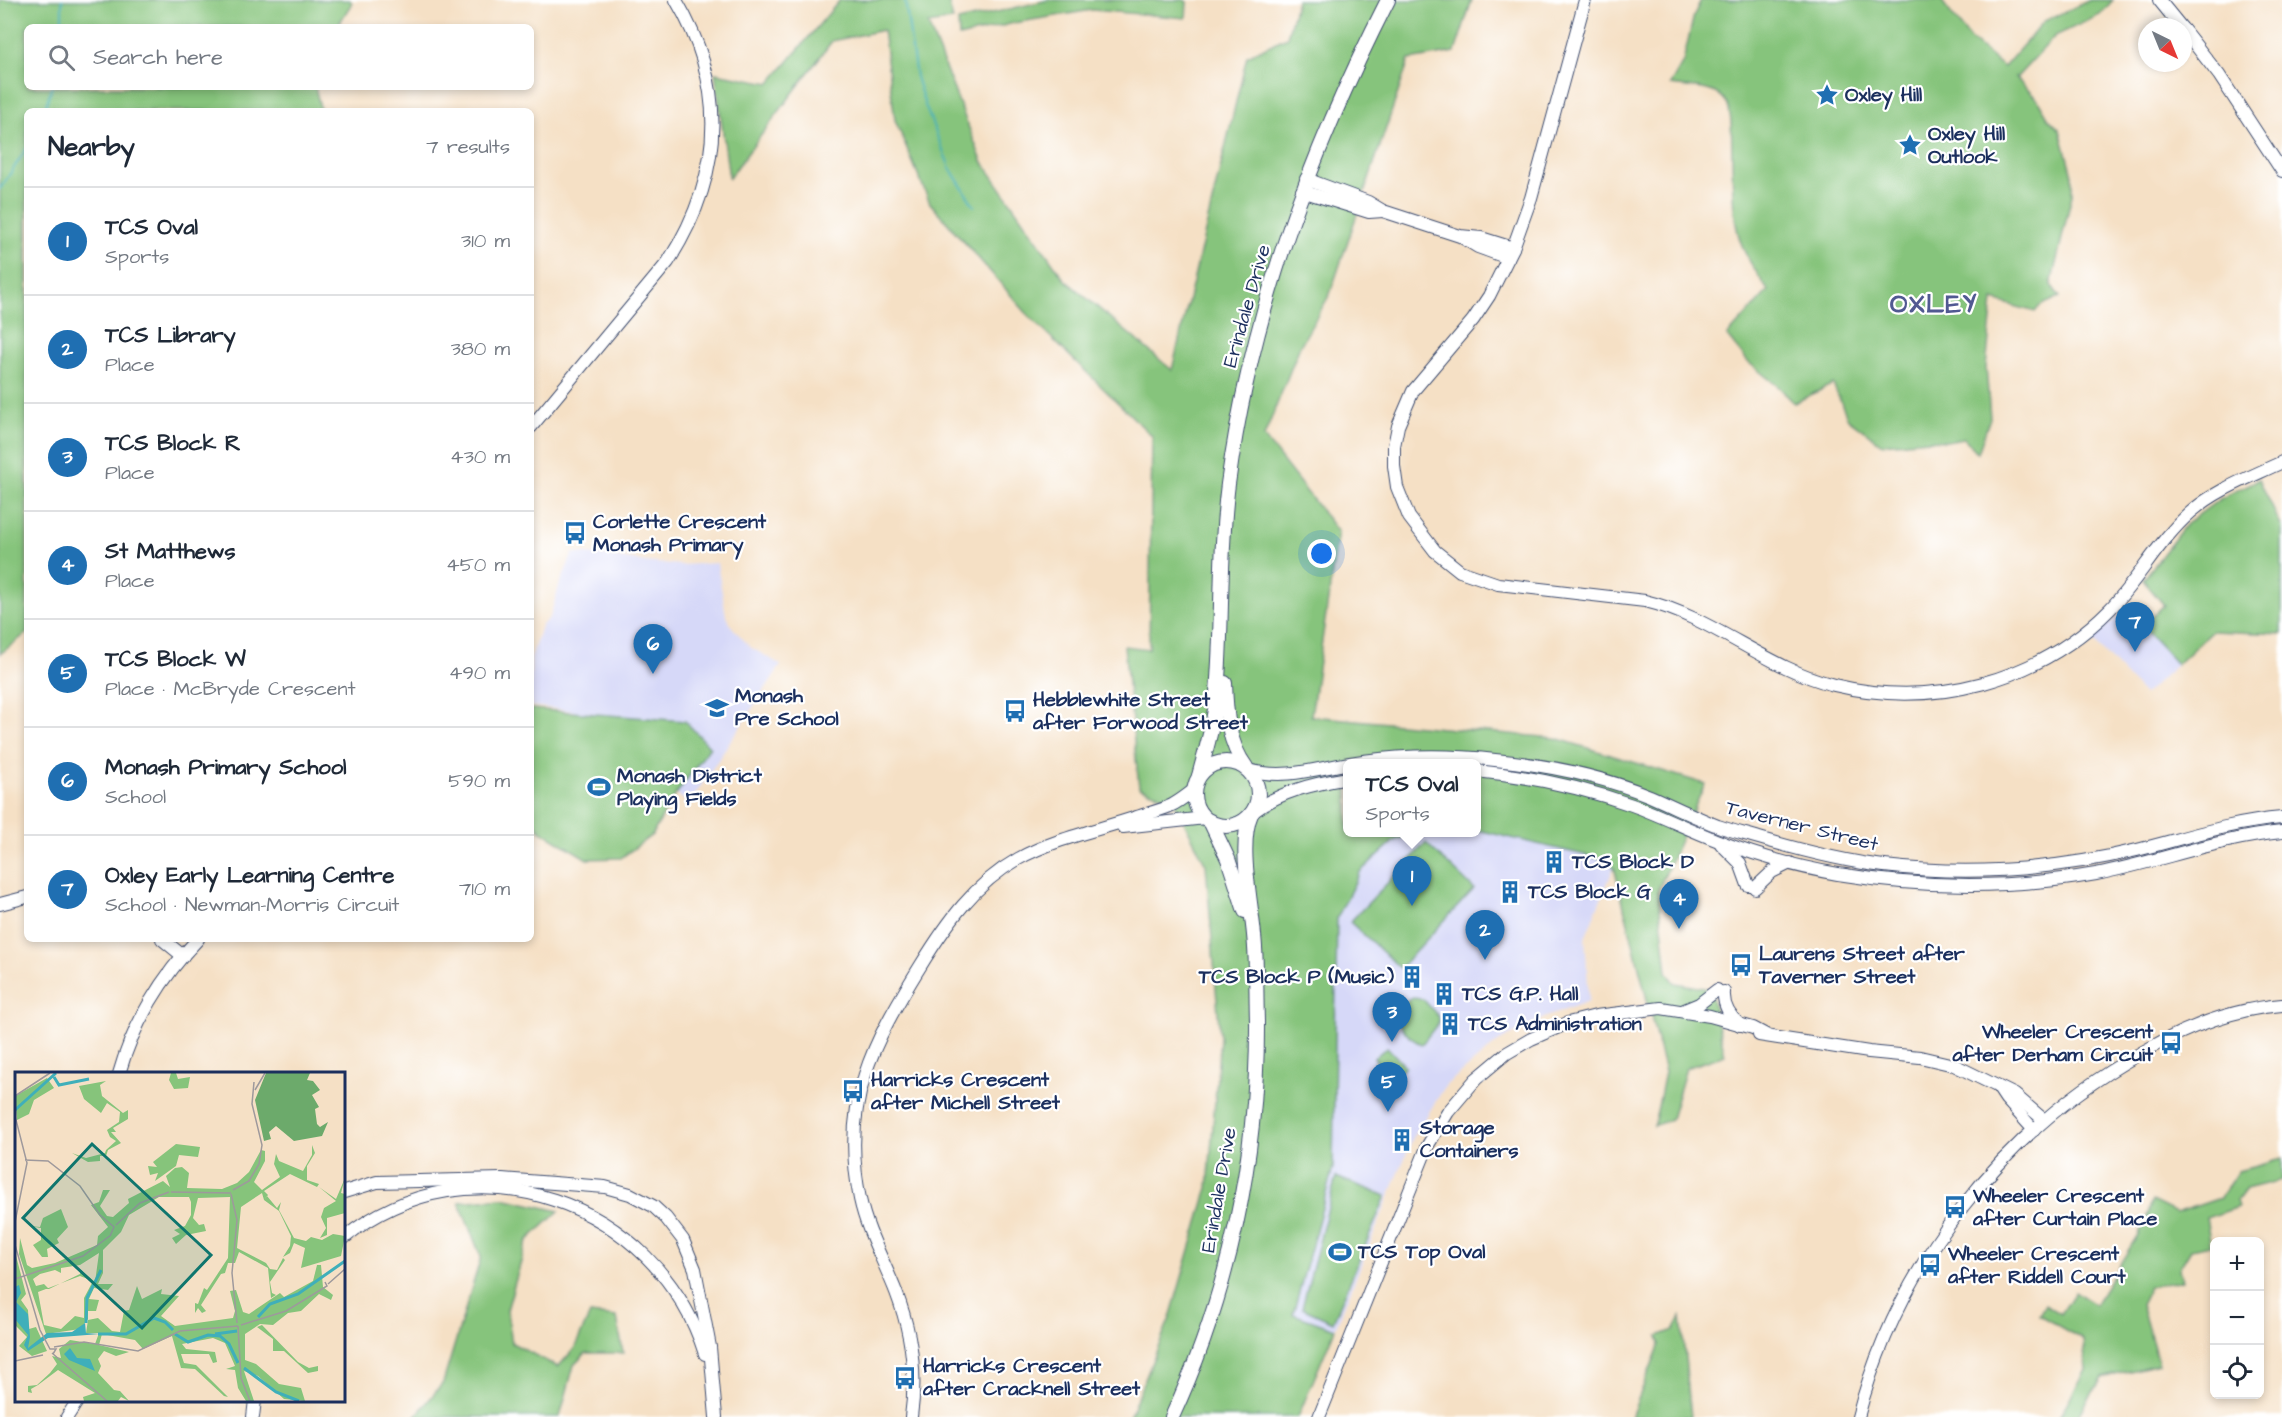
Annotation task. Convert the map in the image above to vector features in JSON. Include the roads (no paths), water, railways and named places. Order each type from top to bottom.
[{"type":"main road","name":"Erindale Drive","points":[[1197,783],[1215,711],[1220,642],[1221,553],[1234,445],[1263,315],[1304,185],[1364,48],[1388,0]]},
{"type":"main road","name":"Erindale Drive","points":[[1220,642],[1232,740],[1238,757],[1248,770]]},
{"type":"main road","points":[[1222,762],[1238,764],[1248,770],[1254,778],[1258,789],[1258,800],[1252,813],[1244,821],[1229,826],[1220,825],[1207,819],[1196,805],[1197,783],[1207,768],[1222,762]]},
{"type":"main road","name":"Erindale Drive","points":[[1172,1417],[1212,1313],[1232,1238],[1250,1140],[1257,1022],[1255,938],[1245,836],[1252,813]]},
{"type":"main road","name":"Erindale Drive","points":[[1207,819],[1228,859],[1244,903],[1254,960]]},
{"type":"street","points":[[534,423],[668,262],[684,238],[696,212],[710,163],[712,104],[702,54],[691,27],[676,0]]},
{"type":"street","points":[[1585,0],[1531,198],[1511,253],[1489,296],[1473,320],[1413,391],[1398,426],[1394,446],[1394,466],[1397,487],[1404,508],[1421,535],[1451,565],[1479,579],[1498,584],[1645,601],[1664,606],[1702,622],[1787,669],[1833,685],[1882,693],[1943,692],[1982,684],[2034,664],[2078,637],[2128,590],[2191,512],[2220,492],[2282,462]]},
{"type":"street","points":[[2159,0],[2174,18]]},
{"type":"street","points":[[2192,41],[2219,75],[2282,171]]},
{"type":"street","points":[[1304,185],[1369,212],[1383,211],[1460,236],[1469,243],[1511,253]]},
{"type":"street","name":"Taverner Street","points":[[1386,759],[1407,757],[1493,759],[1581,774],[1663,802],[1720,827],[1837,858],[1883,866],[1953,871],[2044,867],[2088,861],[2227,826],[2282,818]]},
{"type":"street","name":"Taverner Street","points":[[1248,770],[1278,776],[1343,765]]},
{"type":"street","name":"Taverner Street","points":[[1481,772],[1534,778],[1573,787],[1657,815],[1716,840],[1790,863],[1881,880],[1930,884],[2003,884],[2050,880],[2097,873],[2232,839],[2282,832]]},
{"type":"street","points":[[1252,813],[1282,794],[1343,779]]},
{"type":"street","points":[[911,1417],[912,1368],[906,1326],[896,1292],[869,1230],[857,1183],[854,1145],[856,1117],[868,1063],[891,1015],[946,925],[962,905],[991,878],[1019,858],[1043,847],[1171,806],[1197,783]]},
{"type":"street","points":[[1095,831],[1207,819]]},
{"type":"street","points":[[1716,840],[1737,858],[1752,887],[1790,863]]},
{"type":"street","points":[[0,904],[24,898]]},
{"type":"street","points":[[166,942],[183,956]]},
{"type":"street","points":[[119,1072],[142,1017],[160,987],[195,942]]},
{"type":"street","points":[[1680,1011],[1699,1004],[1720,991],[1727,1009],[1740,1025]]},
{"type":"street","points":[[1858,1417],[1873,1368],[1915,1278],[1938,1240],[1973,1194],[2010,1152],[2044,1120],[2108,1072],[2166,1039],[2192,1027],[2231,1014],[2282,1005]]},
{"type":"street","points":[[1658,1010],[1750,1035],[1766,1035],[1837,1048],[1932,1059],[1954,1065],[1977,1074],[2015,1095],[2044,1120]]},
{"type":"street","points":[[1319,1417],[1428,1145],[1448,1112],[1476,1079],[1508,1053],[1552,1029],[1596,1016],[1658,1010],[1680,1011],[1740,1025],[1766,1035]]},
{"type":"street","points":[[1998,1087],[2034,1130]]},
{"type":"street","points":[[345,1192],[377,1182],[502,1179],[605,1187],[630,1194],[653,1206],[672,1225],[687,1247],[695,1269],[710,1347],[716,1417]]},
{"type":"street","points":[[570,1205],[573,1185]]},
{"type":"street","points":[[345,1237],[370,1220],[409,1202],[465,1189],[505,1189],[531,1193],[570,1205],[619,1232],[660,1271],[693,1323],[712,1375]]},
{"type":"street","points":[[68,1417],[77,1402]]},
{"type":"waterway","points":[[62,0],[62,24]]},
{"type":"waterway","points":[[905,0],[916,77],[926,108],[950,168],[974,206]]},
{"type":"waterway","points":[[45,108],[51,90]]},
{"type":"waterway","points":[[0,189],[24,153]]},
{"type":"place","name":"Oxley Hill","points":[[1827,95]]},
{"type":"place","name":"Oxley Hill Outlook","points":[[1910,145]]},
{"type":"place","name":"Corlette Crescent Monash Primary","points":[[575,533]]},
{"type":"place","name":"Oxley Early Learning Centre","points":[[2135,652]]},
{"type":"place","name":"Monash Primary School","points":[[653,674]]},
{"type":"place","name":"Monash Pre School","points":[[717,708]]},
{"type":"place","name":"Hebblewhite Street after Forwood Street","points":[[1015,711]]},
{"type":"place","name":"Monash District Playing Fields","points":[[599,787]]},
{"type":"place","name":"TCS Block D","points":[[1554,862]]},
{"type":"place","name":"TCS Block G","points":[[1510,892]]},
{"type":"place","name":"TCS Oval","points":[[1412,906]]},
{"type":"place","name":"St Matthews","points":[[1679,929]]},
{"type":"place","name":"TCS Library","points":[[1485,960]]},
{"type":"place","name":"Laurens Street after Taverner Street","points":[[1741,965]]},
{"type":"place","name":"TCS Block P (Music)","points":[[1412,977]]},
{"type":"place","name":"TCS G.P. Hall","points":[[1444,994]]},
{"type":"place","name":"TCS Administration","points":[[1450,1024]]},
{"type":"place","name":"TCS Block R","points":[[1392,1042]]},
{"type":"place","name":"Wheeler Crescent after Derham Circuit","points":[[2171,1043]]},
{"type":"place","name":"Harricks Crescent after Michell Street","points":[[853,1091]]},
{"type":"place","name":"TCS Block W","points":[[1388,1112]]},
{"type":"place","name":"Storage Containers","points":[[1402,1140]]},
{"type":"place","name":"Wheeler Crescent after Curtain Place","points":[[1955,1207]]},
{"type":"place","name":"TCS Top Oval","points":[[1340,1252]]},
{"type":"place","name":"Wheeler Crescent after Riddell Court","points":[[1930,1265]]},
{"type":"place","name":"Harricks Crescent after Cracknell Street","points":[[905,1378]]},
{"type":"district","name":"OXLEY","points":[[1934,304]]}]
